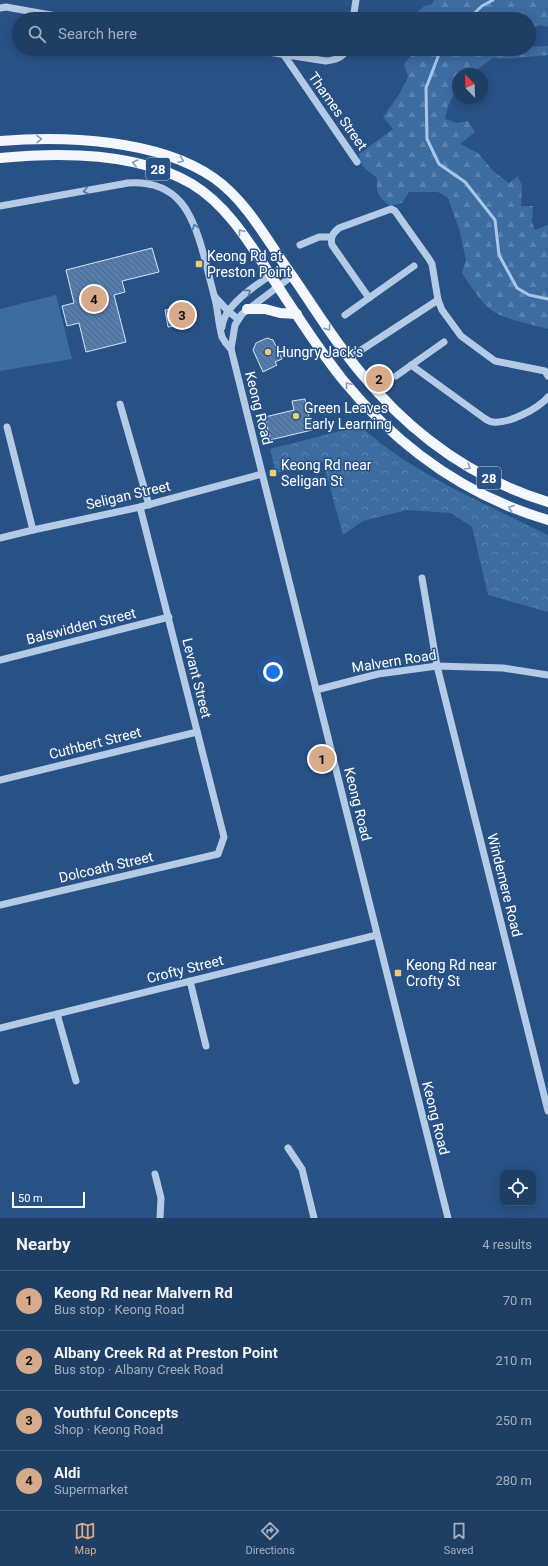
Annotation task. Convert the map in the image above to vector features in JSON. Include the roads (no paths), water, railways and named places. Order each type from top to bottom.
[{"type":"main road","name":"28","points":[[0,141],[45,139],[89,141],[141,149],[180,160],[199,169],[226,188],[260,228],[349,358],[373,387],[413,428],[435,446],[480,474],[528,496],[548,502]]},
{"type":"main road","name":"28","points":[[0,158],[44,155],[111,159],[149,166],[179,177],[204,193],[218,205],[242,232],[335,368],[362,402],[406,446],[450,476],[484,496],[506,506],[548,520]]},
{"type":"main road","points":[[247,309],[265,309],[280,313],[297,314]]},
{"type":"main road","points":[[426,460],[435,446]]},
{"type":"street","points":[[354,12],[356,0]]},
{"type":"street","points":[[0,8],[6,7],[34,12]]},
{"type":"street","name":"Thames Street","points":[[285,56],[357,162]]},
{"type":"street","points":[[291,56],[326,61],[336,60],[342,56]]},
{"type":"street","name":"Keong Road","points":[[0,206],[138,182],[159,187],[167,191],[183,204],[189,212],[201,247],[213,291],[223,338],[231,349],[448,1218]]},
{"type":"street","points":[[369,298],[332,245],[331,237],[339,228],[391,209],[395,211],[432,264],[438,300],[442,310],[461,336],[495,361],[545,372],[548,376]]},
{"type":"street","points":[[300,245],[319,237],[331,237]]},
{"type":"street","points":[[221,331],[224,318],[237,301],[285,266]]},
{"type":"street","points":[[345,315],[414,266]]},
{"type":"street","name":"Keong Road","points":[[231,349],[235,325],[238,319],[247,309],[292,276]]},
{"type":"street","name":"Keong Road","points":[[213,291],[217,300],[238,319]]},
{"type":"street","points":[[349,358],[438,300]]},
{"type":"street","points":[[396,376],[444,342]]},
{"type":"street","points":[[411,365],[484,418],[492,422],[499,422],[527,413],[542,404],[548,397]]},
{"type":"street","points":[[120,404],[149,505]]},
{"type":"street","points":[[7,427],[33,530]]},
{"type":"street","name":"Seligan Street","points":[[0,538],[149,505],[262,474]]},
{"type":"street","name":"Levant Street","points":[[140,507],[224,837],[218,854]]},
{"type":"street","name":"Windemere Road","points":[[422,578],[437,666],[548,1110]]},
{"type":"street","name":"Balswidden Street","points":[[0,660],[169,617]]},
{"type":"street","name":"Malvern Road","points":[[316,690],[378,674],[437,666],[503,668],[548,675]]},
{"type":"street","name":"Cuthbert Street","points":[[0,780],[197,732]]},
{"type":"street","name":"Dolcoath Street","points":[[0,905],[218,854]]},
{"type":"street","name":"Crofty Street","points":[[0,1028],[377,935]]},
{"type":"street","points":[[190,981],[206,1046]]},
{"type":"street","points":[[57,1014],[76,1080]]},
{"type":"street","points":[[288,1148],[302,1169],[314,1218]]},
{"type":"street","points":[[155,1174],[161,1198],[160,1218]]},
{"type":"waterway","points":[[476,12],[482,6],[493,0]]},
{"type":"waterway","points":[[438,56],[426,88],[427,139],[439,164],[465,182],[495,220],[499,255],[517,288],[529,295],[548,299]]},
{"type":"place","name":"Keong Rd at Preston Point","points":[[199,264]]},
{"type":"place","name":"Aldi","points":[[94,299]]},
{"type":"place","name":"Youthful Concepts","points":[[182,315]]},
{"type":"place","name":"Hungry Jack's","points":[[268,352]]},
{"type":"place","name":"Albany Creek Rd at Preston Point","points":[[379,379]]},
{"type":"place","name":"Green Leaves Early Learning","points":[[296,416]]},
{"type":"place","name":"Keong Rd near Seligan St","points":[[273,473]]},
{"type":"place","name":"Keong Rd near Malvern Rd","points":[[322,759]]},
{"type":"place","name":"Keong Rd near Crofty St","points":[[398,973]]}]
